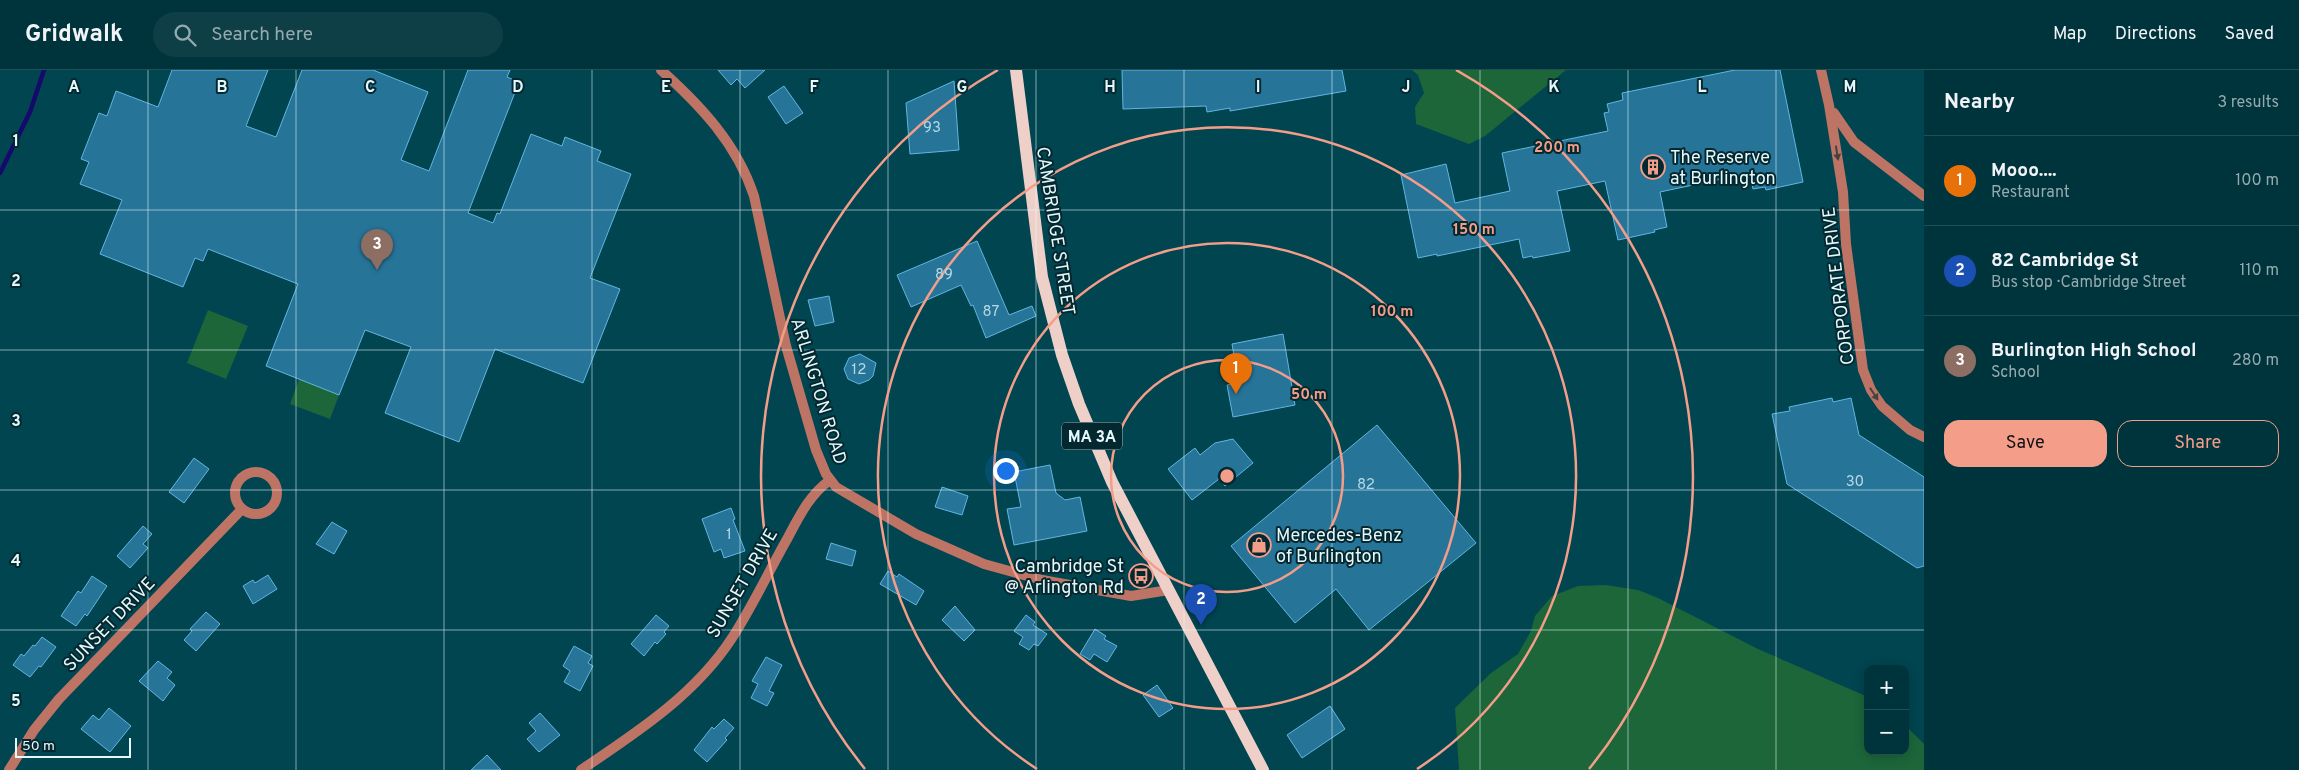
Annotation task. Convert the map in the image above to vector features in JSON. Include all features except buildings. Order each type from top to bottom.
[{"type":"main road","name":"CAMBRIDGE STREET","points":[[1016,70],[1041,269],[1062,355],[1078,404],[1108,474],[1263,770]]},
{"type":"street","name":"ARLINGTON ROAD","points":[[661,70],[690,96],[721,133],[738,156],[749,180],[786,346],[816,450],[830,480],[842,491],[916,534],[984,564],[1042,580],[1128,596],[1142,596],[1169,590]]},
{"type":"street","name":"CORPORATE DRIVE","points":[[1821,70],[1829,105],[1843,192],[1846,244],[1863,370],[1871,390],[1882,406],[1910,430],[1924,437]]},
{"type":"street","name":"CORPORATE DRIVE","points":[[1829,105],[1843,129],[1854,142],[1924,196]]},
{"type":"street","points":[[255,473],[271,478],[277,490],[276,500],[272,508],[264,513],[255,514],[242,509],[237,502],[236,493],[238,485],[243,478],[255,473]]},
{"type":"street","name":"SUNSET DRIVE","points":[[581,770],[662,713],[714,662],[737,630],[804,508],[820,487],[830,480]]},
{"type":"street","name":"SUNSET DRIVE","points":[[9,770],[34,730],[59,699],[242,509]]},
{"type":"green space","points":[[1412,70],[1566,70],[1485,136],[1469,144],[1416,124],[1415,107],[1424,93],[1418,75]]},
{"type":"green space","points":[[208,310],[248,326],[226,379],[187,363]]},
{"type":"green space","points":[[299,379],[339,395],[330,419],[290,404]]},
{"type":"green space","points":[[1606,585],[1638,590],[1658,598],[1758,649],[1864,695],[1864,755],[1909,755],[1909,729],[1924,744],[1924,770],[1459,770],[1455,708],[1491,673],[1518,654],[1531,631],[1535,616],[1552,596],[1578,586]]},
{"type":"waterway","points":[[0,173],[30,112],[44,70]]},
{"type":"place","name":"The Reserve at Burlington","points":[[1653,167]]},
{"type":"place","name":"Burlington High School","points":[[377,270]]},
{"type":"place","name":"Mooo....","points":[[1236,394]]},
{"type":"place","name":"Mercedes-Benz of Burlington","points":[[1259,545]]},
{"type":"place","name":"Cambridge St @ Arlington Rd","points":[[1141,576]]},
{"type":"place","name":"82 Cambridge St","points":[[1201,625]]}]
